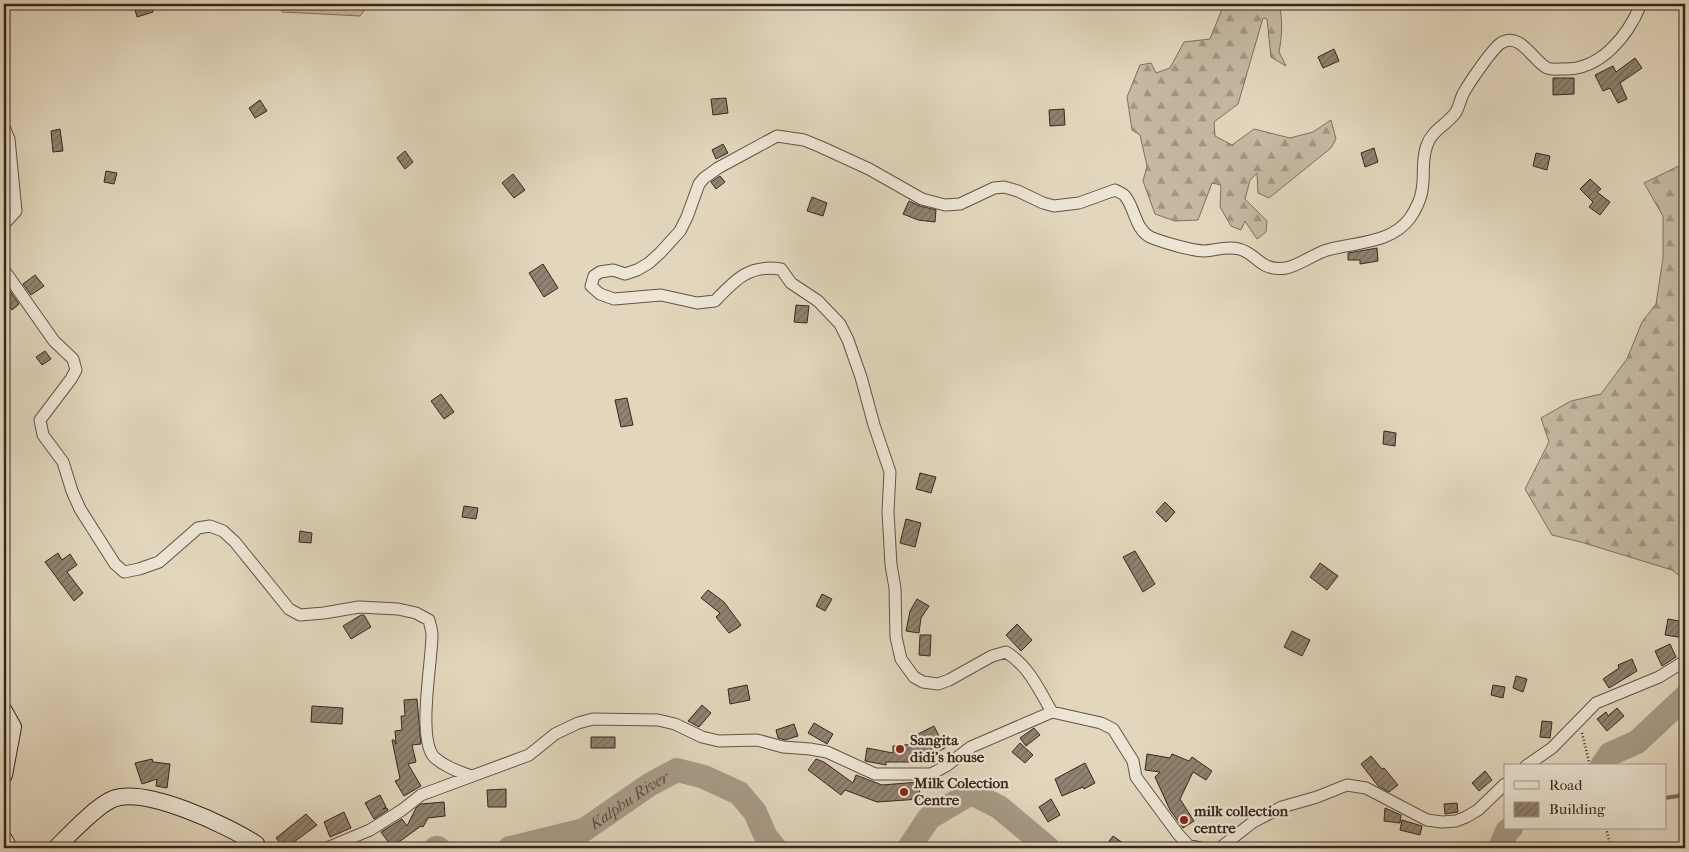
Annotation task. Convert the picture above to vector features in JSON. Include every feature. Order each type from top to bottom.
[{"type":"street","points":[[1052,712],[1036,682],[1018,659],[1006,652],[992,656],[949,680],[938,684],[924,682],[914,677],[901,659],[896,637],[895,588],[891,565],[888,512],[890,472],[850,347],[840,324],[818,301],[791,283],[780,269],[772,268],[756,269],[744,275],[731,284],[716,301],[697,303],[661,295],[614,299],[600,294],[591,286],[594,276],[600,272],[613,270],[625,274],[649,262],[680,231],[699,184],[704,178],[718,168],[778,136],[804,140],[821,147],[868,169],[922,199],[945,205],[960,204],[994,188],[1004,187],[1054,206],[1079,203],[1115,190],[1124,195],[1140,227],[1148,236],[1190,250],[1239,249],[1261,264],[1271,268],[1287,268],[1327,250],[1356,243],[1365,243],[1380,238],[1399,228],[1410,219],[1422,191],[1424,156],[1431,136],[1456,111],[1463,95],[1493,51],[1502,42],[1512,40],[1523,45],[1536,60],[1548,68],[1582,68],[1602,58],[1617,43],[1641,4]]},
{"type":"street","points":[[4,127],[9,139],[16,211],[4,224]]},
{"type":"street","points":[[4,270],[54,341],[73,358],[76,370],[40,420],[43,434],[63,462],[72,491],[80,508],[115,564],[124,572],[159,562],[198,528],[210,526],[223,530],[289,609],[300,615],[360,607],[398,609],[416,613],[429,620],[432,634],[426,708],[426,736],[433,755],[449,768],[471,776]]},
{"type":"street","points":[[1529,764],[1552,748],[1596,703],[1659,677],[1685,661]]},
{"type":"street","points":[[4,711],[13,727],[4,775]]},
{"type":"street","points":[[327,848],[370,830],[402,810],[421,795],[529,755],[555,734],[578,723],[593,719],[658,720],[675,724],[702,737],[719,741],[757,740],[783,747],[827,752],[875,774],[931,774],[946,766],[971,747],[1052,712],[1101,723],[1113,729],[1133,761],[1136,776],[1178,834],[1188,845],[1201,848]]},
{"type":"street","points":[[1220,848],[1253,822],[1275,811],[1347,785],[1366,788],[1428,820],[1442,822],[1456,821],[1478,810],[1504,785]]},
{"type":"street","points":[[56,848],[94,812],[112,799],[123,796],[136,796],[153,800],[195,814],[224,826],[260,847]]},
{"type":"street","points":[[4,839],[9,848]]},
{"type":"path","points":[[1579,719],[1590,764]]},
{"type":"path","points":[[1606,830],[1611,848]]},
{"type":"green space","points":[[282,4],[369,4],[360,16],[282,12]]},
{"type":"green space","points":[[1224,4],[1279,4],[1282,28],[1279,52],[1286,66],[1271,57],[1267,19],[1263,18],[1238,104],[1214,122],[1215,136],[1232,145],[1254,129],[1290,138],[1313,132],[1331,120],[1336,139],[1331,148],[1269,198],[1258,193],[1257,173],[1250,180],[1245,199],[1267,221],[1266,232],[1257,239],[1245,221],[1241,230],[1231,226],[1220,207],[1221,185],[1212,183],[1198,220],[1175,221],[1155,214],[1143,181],[1147,166],[1140,135],[1132,130],[1127,97],[1140,65],[1151,63],[1156,73],[1170,68],[1184,42],[1210,39]]},
{"type":"green space","points":[[1685,163],[1685,580],[1672,570],[1552,535],[1525,489],[1549,442],[1541,418],[1571,401],[1601,394],[1627,359],[1642,322],[1656,304],[1663,258],[1663,216],[1644,183]]},
{"type":"building","points":[[150,4],[153,12],[137,17],[134,6]]},
{"type":"building","points":[[1334,49],[1339,61],[1323,68],[1318,57]]},
{"type":"building","points":[[1635,58],[1642,68],[1620,83],[1627,99],[1618,103],[1610,88],[1603,91],[1595,75],[1613,66],[1616,72]]},
{"type":"building","points":[[1553,78],[1574,78],[1574,94],[1553,95]]},
{"type":"building","points":[[726,98],[728,113],[713,115],[711,99]]},
{"type":"building","points":[[260,100],[267,111],[255,118],[249,108]]},
{"type":"building","points":[[1064,109],[1065,125],[1050,126],[1049,110]]},
{"type":"building","points":[[60,129],[63,151],[53,152],[51,131]]},
{"type":"building","points":[[723,144],[728,153],[716,159],[712,150]]},
{"type":"building","points":[[1374,148],[1378,162],[1365,167],[1361,153]]},
{"type":"building","points":[[405,151],[413,162],[405,169],[397,158]]},
{"type":"building","points":[[1536,153],[1550,156],[1547,170],[1533,166]]},
{"type":"building","points":[[106,171],[117,173],[114,184],[104,182]]},
{"type":"building","points":[[513,174],[525,190],[514,198],[502,183]]},
{"type":"building","points":[[720,176],[725,182],[716,189],[711,182]]},
{"type":"building","points":[[1590,179],[1601,189],[1597,192],[1610,202],[1600,215],[1589,207],[1593,202],[1580,189]]},
{"type":"building","points":[[812,197],[827,203],[823,216],[807,211]]},
{"type":"building","points":[[909,201],[936,210],[935,222],[918,220],[903,214]]},
{"type":"building","points":[[1377,248],[1378,261],[1360,264],[1360,260],[1348,260],[1348,253]]},
{"type":"building","points":[[543,264],[558,288],[544,297],[529,273]]},
{"type":"building","points":[[35,275],[44,286],[31,295],[23,284]]},
{"type":"building","points":[[9,290],[19,304],[12,310],[4,298],[4,294]]},
{"type":"building","points":[[796,305],[809,306],[807,323],[794,322]]},
{"type":"building","points":[[45,351],[51,359],[42,365],[36,357]]},
{"type":"building","points":[[441,394],[454,412],[444,419],[431,401]]},
{"type":"building","points":[[627,398],[633,425],[621,427],[615,400]]},
{"type":"building","points":[[1384,431],[1396,433],[1395,446],[1383,444]]},
{"type":"building","points":[[920,473],[936,477],[931,493],[916,489]]},
{"type":"building","points":[[1165,502],[1175,512],[1166,522],[1156,512]]},
{"type":"building","points":[[464,506],[478,508],[476,519],[462,517]]},
{"type":"building","points":[[906,519],[921,523],[915,547],[900,543]]},
{"type":"building","points":[[300,531],[312,533],[311,543],[299,542]]},
{"type":"building","points":[[1135,551],[1155,584],[1143,592],[1123,557]]},
{"type":"building","points":[[58,553],[62,560],[70,554],[77,565],[67,572],[83,593],[74,601],[45,562]]},
{"type":"building","points":[[1320,563],[1338,576],[1327,590],[1310,577]]},
{"type":"building","points":[[708,590],[724,602],[741,625],[739,627],[729,633],[716,617],[720,613],[701,598]]},
{"type":"building","points":[[822,594],[832,599],[825,611],[816,606]]},
{"type":"building","points":[[917,599],[929,606],[921,618],[919,633],[906,631],[910,611]]},
{"type":"building","points":[[364,615],[371,627],[351,639],[343,626]]},
{"type":"building","points":[[1668,619],[1685,622],[1685,638],[1665,635]]},
{"type":"building","points":[[1017,624],[1032,640],[1021,651],[1006,635]]},
{"type":"building","points":[[1292,631],[1310,640],[1302,656],[1284,647]]},
{"type":"building","points":[[920,635],[931,635],[930,656],[919,655]]},
{"type":"building","points":[[1670,644],[1676,657],[1662,666],[1655,651]]},
{"type":"building","points":[[1632,659],[1637,671],[1609,688],[1603,679],[1619,668],[1618,665]]},
{"type":"building","points":[[1516,676],[1527,679],[1523,692],[1513,688]]},
{"type":"building","points":[[747,685],[750,700],[730,704],[728,689]]},
{"type":"building","points":[[1493,685],[1505,687],[1503,698],[1491,695]]},
{"type":"building","points":[[417,699],[421,744],[412,745],[416,762],[408,764],[421,786],[404,796],[395,781],[400,779],[392,740],[396,744],[395,731],[402,730],[401,716],[405,716],[404,700]]},
{"type":"building","points":[[702,705],[711,713],[699,727],[688,721]]},
{"type":"building","points":[[312,706],[343,708],[342,724],[311,722]]},
{"type":"building","points":[[1617,708],[1624,716],[1607,731],[1597,719],[1606,712],[1608,716]]},
{"type":"building","points":[[1542,721],[1552,722],[1550,738],[1540,737]]},
{"type":"building","points":[[814,723],[833,734],[827,744],[808,733]]},
{"type":"building","points":[[794,724],[798,736],[785,740],[778,738],[776,730]]},
{"type":"building","points":[[934,726],[945,748],[917,762],[886,762],[886,765],[865,761],[867,748],[893,753],[893,746],[916,744],[912,737]]},
{"type":"building","points":[[1034,728],[1040,735],[1026,746],[1020,738]]},
{"type":"building","points":[[591,737],[615,737],[615,748],[591,748]]},
{"type":"building","points":[[1020,743],[1033,755],[1025,763],[1012,752]]},
{"type":"building","points":[[1147,754],[1170,758],[1172,754],[1189,761],[1192,757],[1212,771],[1206,780],[1193,772],[1180,799],[1194,821],[1183,828],[1170,810],[1155,777],[1160,772],[1145,770]]},
{"type":"building","points":[[1371,756],[1398,785],[1389,792],[1378,786],[1361,764]]},
{"type":"building","points":[[152,759],[153,762],[170,764],[167,788],[156,786],[157,779],[142,784],[135,763]]},
{"type":"building","points":[[816,759],[824,762],[853,783],[856,775],[882,785],[919,782],[920,799],[877,802],[845,790],[841,795],[808,770]]},
{"type":"building","points":[[1085,763],[1095,783],[1084,789],[1083,787],[1062,796],[1055,779]]},
{"type":"building","points":[[1485,771],[1492,780],[1479,791],[1472,783]]},
{"type":"building","points":[[506,789],[506,807],[488,807],[487,790]]},
{"type":"building","points":[[380,795],[386,807],[383,809],[387,808],[388,810],[374,819],[365,803]]},
{"type":"building","points":[[1051,799],[1060,815],[1048,822],[1039,807]]},
{"type":"building","points":[[444,802],[445,816],[428,818],[423,827],[421,826],[392,847],[381,832],[402,819],[407,826],[416,808],[421,804]]},
{"type":"building","points":[[1457,803],[1458,812],[1445,814],[1444,804]]},
{"type":"building","points":[[1385,808],[1401,815],[1400,823],[1384,821]]},
{"type":"building","points":[[344,812],[351,828],[330,837],[324,822]]},
{"type":"building","points":[[306,814],[317,825],[284,848],[276,838]]},
{"type":"building","points":[[1402,820],[1422,826],[1420,835],[1400,830]]},
{"type":"building","points":[[1113,836],[1130,848],[1104,848]]},
{"type":"waterway","name":"Kalphu River","points":[[1603,764],[1610,754],[1637,742],[1685,697]]},
{"type":"waterway","name":"Kalphu River","points":[[510,848],[584,830],[649,785],[677,770],[704,777],[739,793],[755,812],[766,837],[775,848]]},
{"type":"waterway","name":"Kalphu River","points":[[909,848],[929,818],[971,793],[999,807],[1048,848]]},
{"type":"waterway","points":[[1666,798],[1685,795]]},
{"type":"waterway","name":"Kalphu River","points":[[1500,848],[1508,830]]},
{"type":"place","name":"Sangita didi's house","points":[[900,749]]},
{"type":"place","name":"Milk Colection Centre","points":[[904,792]]},
{"type":"place","name":"milk collection centre","points":[[1184,820]]}]
